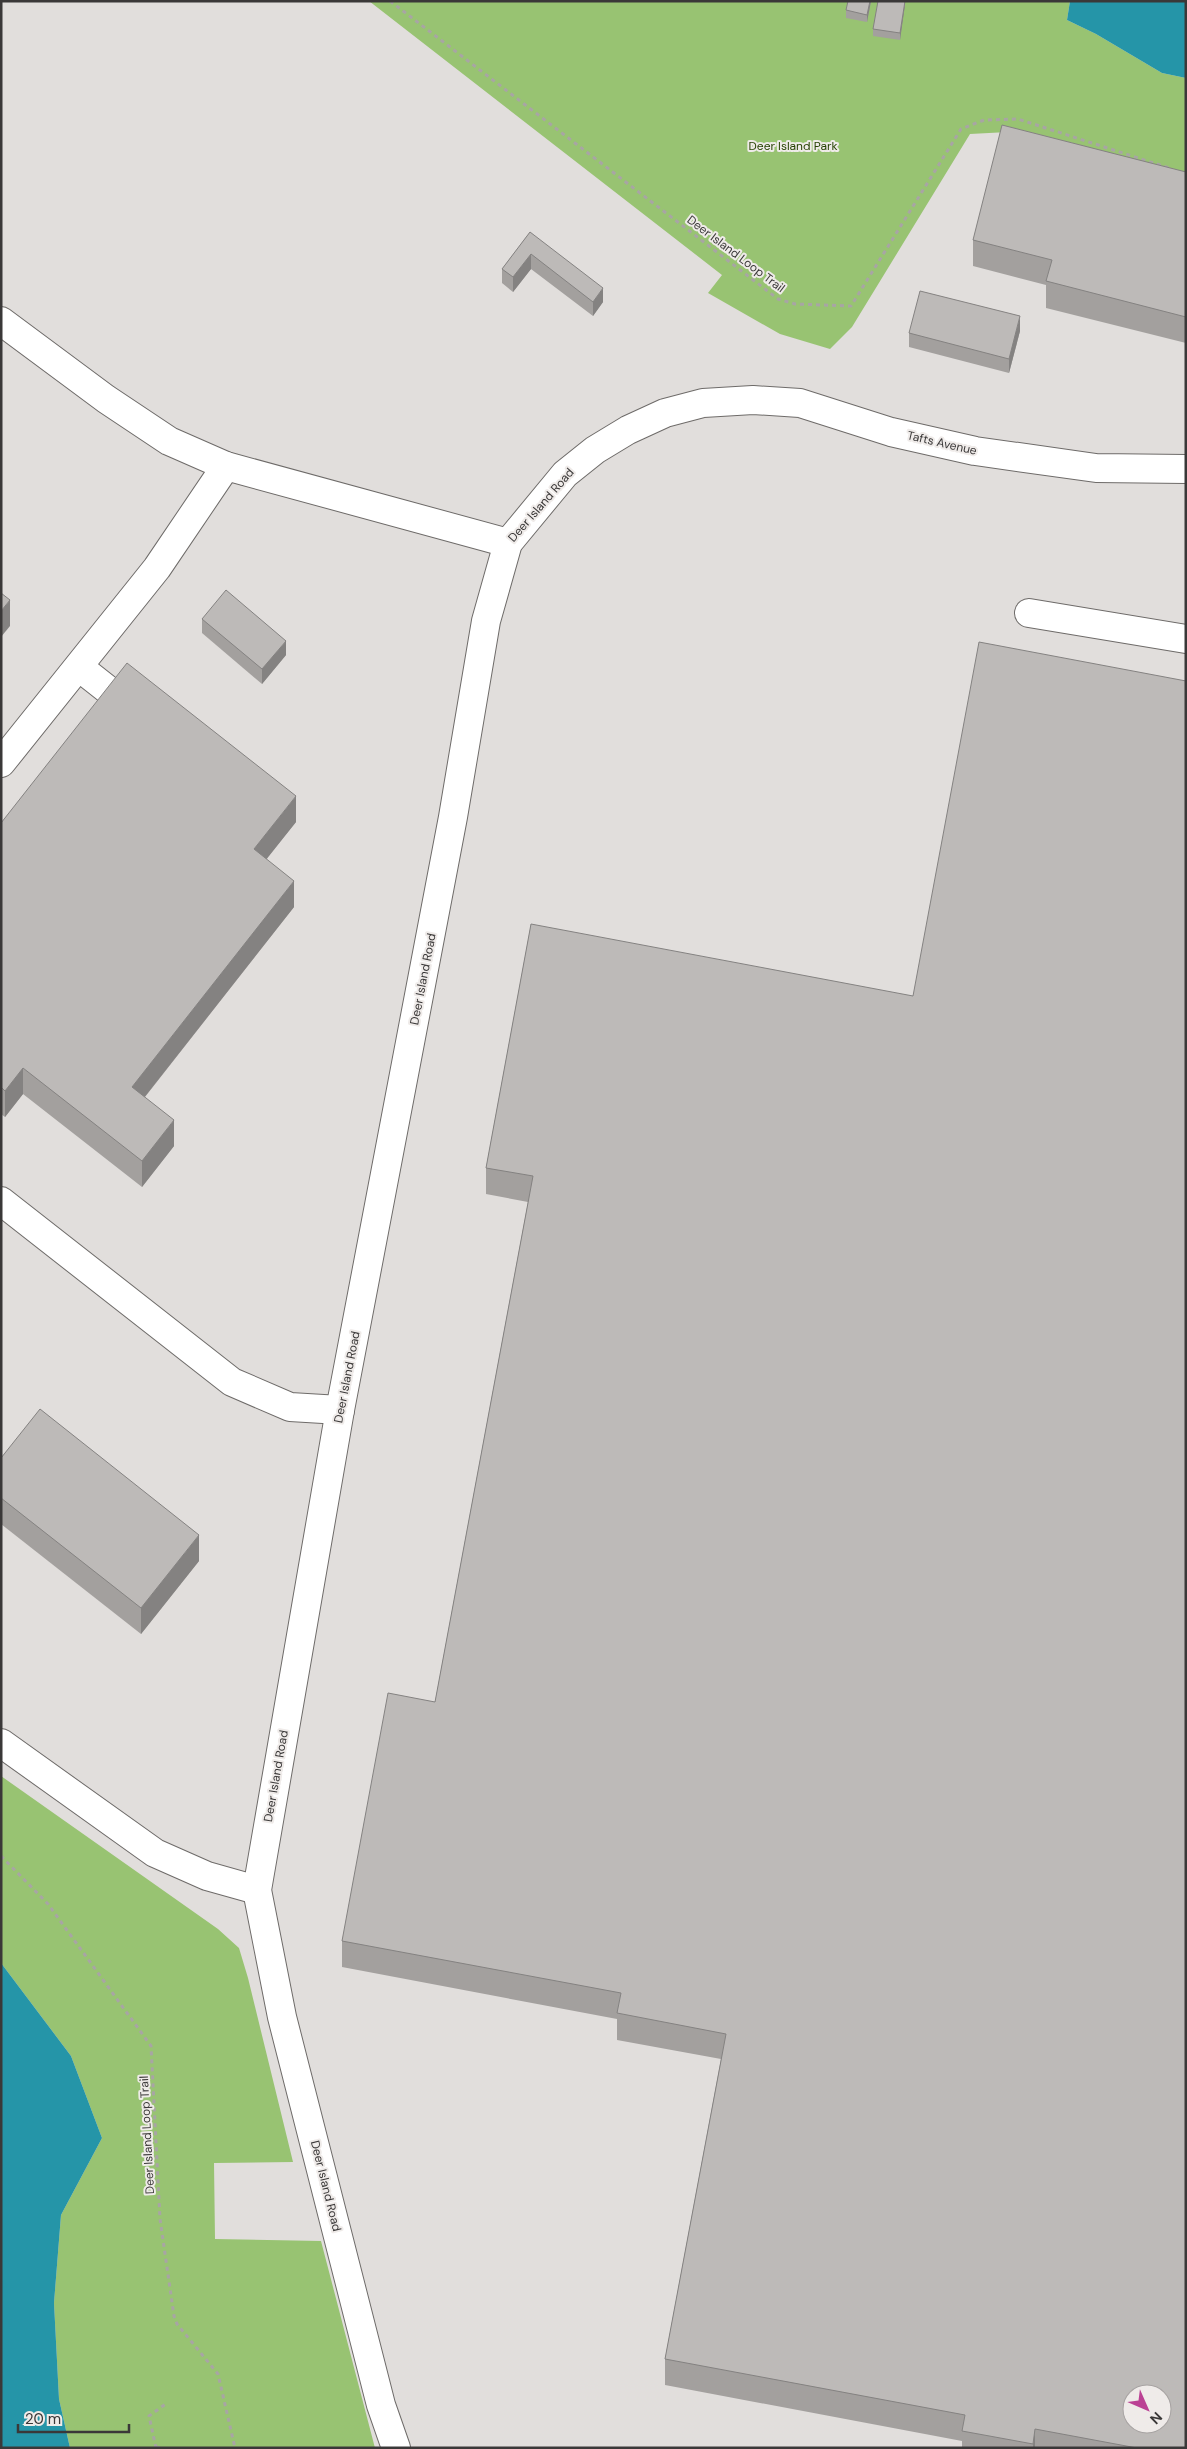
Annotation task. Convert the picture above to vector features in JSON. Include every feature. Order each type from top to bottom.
[{"type":"street","points":[[1,320],[106,400],[169,441],[226,466],[508,543]]},
{"type":"street","name":"Tafts Avenue","points":[[703,403],[753,400],[800,403],[891,432],[975,452],[1096,468],[1186,469]]},
{"type":"street","name":"Deer Island Road","points":[[396,2448],[381,2405],[282,2017],[257,1890],[340,1410],[451,826],[486,621],[508,543],[565,474],[595,450],[628,430],[658,417],[703,403]]},
{"type":"street","points":[[1,764],[158,568],[226,466]]},
{"type":"street","points":[[1029,613],[1186,640]]},
{"type":"street","points":[[78,667],[159,730]]},
{"type":"street","points":[[1,1201],[232,1382],[290,1407],[340,1410]]},
{"type":"street","points":[[1,1743],[155,1853],[207,1876],[257,1890]]},
{"type":"path","name":"Deer Island Loop Trail","points":[[390,1],[778,299],[795,304],[851,306],[961,129],[984,120],[1018,119],[1176,170]]},
{"type":"path","name":"Deer Island Loop Trail","points":[[1,1856],[48,1904],[151,2046],[160,2219],[174,2316],[177,2324],[218,2374],[234,2448]]},
{"type":"path","points":[[161,2448],[156,2448],[149,2416],[167,2403]]},
{"type":"green space","name":"Deer Island Park","points":[[369,1],[1070,1],[1067,20],[1096,34],[1162,73],[1186,78],[1186,185],[1008,132],[970,134],[852,327],[830,349],[780,334],[708,293],[722,275]]},
{"type":"green space","points":[[1,1776],[218,1929],[239,1948],[293,2162],[214,2163],[215,2239],[321,2241],[375,2448],[70,2448],[59,2399],[54,2303],[61,2215],[102,2138],[71,2056],[1,1963]]},
{"type":"water","points":[[1070,1],[1186,1],[1186,78],[1162,73],[1096,34],[1067,20]]},
{"type":"water","points":[[1,1963],[71,2056],[102,2138],[61,2215],[54,2303],[59,2399],[70,2448],[1,2448]]},
{"type":"building","points":[[848,1],[870,1],[867,15],[846,10]]},
{"type":"building","points":[[878,1],[905,1],[900,33],[873,29]]},
{"type":"building","points":[[1002,125],[1186,172],[1186,317],[1046,281],[1052,260],[973,240]]},
{"type":"building","points":[[530,232],[603,288],[593,302],[531,254],[513,277],[502,269]]},
{"type":"building","points":[[920,291],[1020,316],[1009,359],[909,333]]},
{"type":"building","points":[[226,590],[286,641],[262,669],[202,619]]},
{"type":"building","points":[[1,593],[10,600],[1,611]]},
{"type":"building","points":[[979,642],[1186,681],[1186,2448],[1137,2448],[1035,2429],[1033,2444],[962,2431],[965,2415],[665,2359],[726,2034],[617,2013],[621,1993],[342,1941],[388,1693],[435,1702],[533,1176],[486,1168],[531,924],[913,996]]},
{"type":"building","points":[[127,663],[296,796],[254,849],[294,881],[132,1087],[174,1120],[142,1161],[23,1068],[5,1091],[1,1087],[1,823]]},
{"type":"building","points":[[40,1409],[199,1535],[141,1608],[1,1498],[1,1458]]}]
